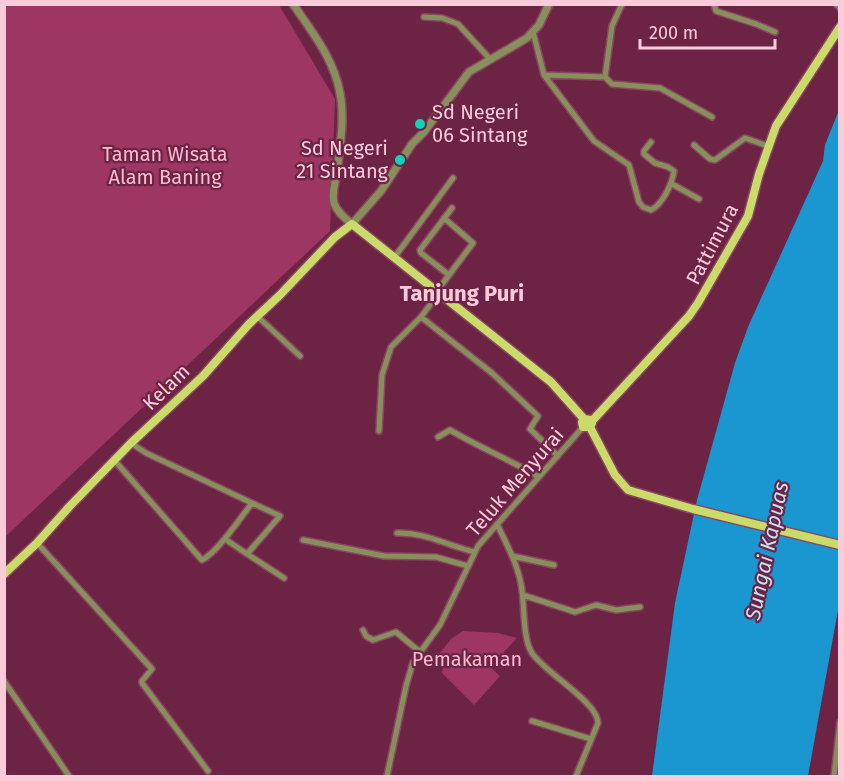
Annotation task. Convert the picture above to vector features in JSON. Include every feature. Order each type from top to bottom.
[{"type":"main road","name":"Pattimura","points":[[587,424],[689,316],[698,303],[748,216],[768,146],[785,111],[840,27]]},
{"type":"main road","points":[[352,224],[551,382],[587,424],[619,483],[635,493],[840,545]]},
{"type":"main road","name":"Kelam","points":[[4,574],[37,543],[131,443],[203,376],[257,316],[335,237],[352,224]]},
{"type":"street","points":[[293,4],[319,42],[332,66],[338,84],[342,102],[340,147],[333,193],[339,211],[352,224],[374,199],[412,144],[424,132],[469,72],[506,51],[533,32],[549,4]]},
{"type":"street","points":[[605,77],[612,27],[622,4]]},
{"type":"street","points":[[714,4],[716,12],[775,32]]},
{"type":"street","points":[[836,4],[840,8]]},
{"type":"street","points":[[424,17],[442,18],[458,24],[490,59]]},
{"type":"street","points":[[533,32],[544,75],[594,141],[629,165],[639,202],[643,207],[654,210],[672,184],[673,170],[655,163],[643,153],[651,142]]},
{"type":"street","points":[[544,75],[605,77],[612,84],[658,87],[712,117]]},
{"type":"street","points":[[694,145],[710,159],[715,160],[745,138],[768,146]]},
{"type":"street","points":[[394,258],[453,178]]},
{"type":"street","points":[[672,184],[699,199]]},
{"type":"street","points":[[449,275],[420,250],[452,208]]},
{"type":"street","points":[[379,431],[382,375],[389,352],[394,343],[421,317],[473,243],[444,218]]},
{"type":"street","points":[[257,316],[300,356]]},
{"type":"street","points":[[421,317],[492,373],[538,416],[530,429],[558,456]]},
{"type":"street","name":"Teluk Menyurai","points":[[387,777],[413,662],[437,631],[475,552],[497,524],[587,424]]},
{"type":"street","points":[[438,437],[450,430],[476,446],[539,477]]},
{"type":"street","points":[[131,443],[146,453],[280,516],[247,554]]},
{"type":"street","points":[[115,461],[200,558],[205,559],[225,539],[252,502]]},
{"type":"street","points":[[497,524],[520,578],[530,650],[597,716],[598,723],[576,777]]},
{"type":"street","points":[[397,533],[418,533],[451,546],[475,552]]},
{"type":"street","points":[[225,539],[284,578]]},
{"type":"street","points":[[303,540],[384,556],[436,557],[468,566]]},
{"type":"street","points":[[37,543],[152,669],[142,683],[208,771]]},
{"type":"street","points":[[512,556],[554,565]]},
{"type":"street","points":[[523,596],[576,612],[596,605],[616,610],[640,607]]},
{"type":"street","points":[[363,630],[366,636],[373,640],[396,632],[420,652]]},
{"type":"street","points":[[4,681],[69,777]]},
{"type":"street","points":[[532,721],[591,739]]},
{"type":"street","points":[[834,777],[840,722]]},
{"type":"green space","name":"Taman Wisata Alam Baning","points":[[5,5],[279,5],[335,99],[330,231],[5,537]]},
{"type":"green space","name":"Pemakaman","points":[[463,631],[498,633],[517,638],[490,667],[500,676],[474,705],[442,673],[443,667],[439,663],[438,655],[451,639]]},
{"type":"water","name":"Sungai Kapuas","points":[[839,110],[840,599],[808,776],[652,776],[675,603],[697,500],[735,363],[748,327],[823,161],[825,145]]},
{"type":"place","name":"Sd Negeri 06 Sintang","points":[[420,124]]},
{"type":"place","name":"Sd Negeri 21 Sintang","points":[[400,160]]},
{"type":"district","name":"Tanjung Puri","points":[[462,293]]}]
